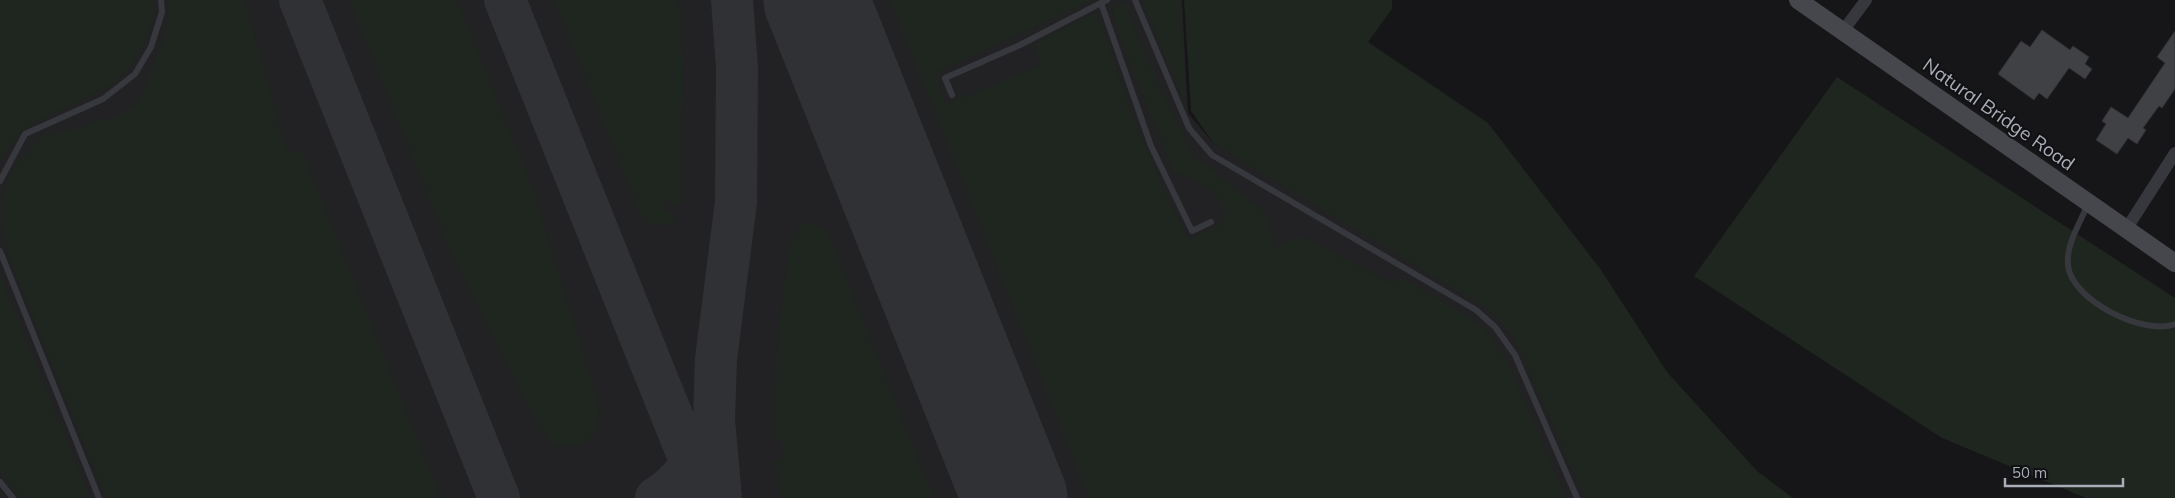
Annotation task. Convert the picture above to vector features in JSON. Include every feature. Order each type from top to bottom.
[{"type":"main road","name":"Natural Bridge Road","points":[[1798,0],[2175,263]]},
{"type":"street","points":[[1843,31],[1866,0]]},
{"type":"street","points":[[2127,228],[2175,153]]},
{"type":"lane","points":[[0,180],[25,134],[103,99],[135,74],[151,47],[162,12],[161,0]]},
{"type":"lane","points":[[1135,0],[1189,128],[1212,155],[1476,310],[1495,327],[1515,355],[1577,498]]},
{"type":"lane","points":[[952,95],[945,78],[1020,45],[1104,2],[1151,146],[1192,231],[1211,222]]},
{"type":"lane","points":[[2089,202],[2070,243],[2068,263],[2070,276],[2080,288],[2114,313],[2138,324],[2152,327],[2175,324]]},
{"type":"lane","points":[[0,251],[99,498]]},
{"type":"lane","points":[[0,482],[13,498]]},
{"type":"shaded area","points":[[0,0],[1182,0],[1188,113],[1214,144],[1501,311],[1524,344],[1591,498],[0,498]]},
{"type":"shaded area","points":[[0,0],[153,0],[153,20],[144,45],[132,64],[116,82],[29,125],[12,142],[0,160]]},
{"type":"shaded area","points":[[169,0],[245,0],[287,153],[302,151],[441,498],[106,498],[10,259],[1,226],[1,201],[8,179],[18,162],[44,135],[66,131],[124,113],[135,104],[145,87],[167,29]]},
{"type":"shaded area","points":[[349,0],[457,0],[538,202],[543,224],[582,347],[600,411],[596,429],[588,440],[574,445],[557,447],[540,428],[453,258]]},
{"type":"shaded area","points":[[554,0],[678,0],[683,51],[679,207],[668,201],[663,208],[677,218],[667,225],[652,226],[640,213]]},
{"type":"shaded area","points":[[890,0],[1093,0],[936,72],[945,105],[1040,65],[1035,43],[1097,12],[1133,116],[1164,190],[1188,239],[1219,226],[1225,212],[1216,194],[1190,178],[1174,173],[1122,43],[1112,9],[1124,1],[1147,59],[1193,155],[1268,215],[1272,238],[1276,247],[1294,238],[1304,238],[1394,284],[1399,277],[1469,317],[1489,334],[1508,363],[1566,498],[1089,498]]},
{"type":"shaded area","points":[[1142,0],[1180,0],[1186,97],[1182,98]]},
{"type":"shaded area","points":[[1184,0],[1392,0],[1392,9],[1368,42],[1488,123],[1601,270],[1667,372],[1757,471],[1793,498],[1585,498],[1514,338],[1488,309],[1214,144],[1191,111]]},
{"type":"shaded area","points":[[1837,77],[2175,298],[2175,498],[2086,498],[1942,438],[1694,276]]},
{"type":"shaded area","points":[[806,222],[821,226],[830,237],[934,498],[780,498],[776,463],[786,457],[780,439],[775,441],[777,346],[789,246],[796,229]]},
{"type":"shaded area","points":[[0,275],[90,498],[21,498],[0,472]]},
{"type":"building","points":[[2042,30],[2070,50],[2073,46],[2089,57],[2085,64],[2092,69],[2085,79],[2069,68],[2047,99],[2039,93],[2034,100],[1998,74],[2021,41],[2030,47]]},
{"type":"building","points":[[2175,31],[2175,89],[2162,108],[2159,106],[2143,128],[2146,130],[2137,144],[2128,138],[2117,154],[2096,140],[2106,124],[2102,121],[2111,107],[2128,118],[2165,63],[2157,57]]},
{"type":"taxiway","points":[[300,0],[499,498]]},
{"type":"taxiway","points":[[505,0],[705,498]]},
{"type":"taxiway","points":[[721,498],[714,420],[716,359],[736,202],[737,68],[732,0]]},
{"type":"taxiway","points":[[656,498],[684,474],[702,441]]},
{"type":"runway","points":[[816,0],[1015,498]]}]
